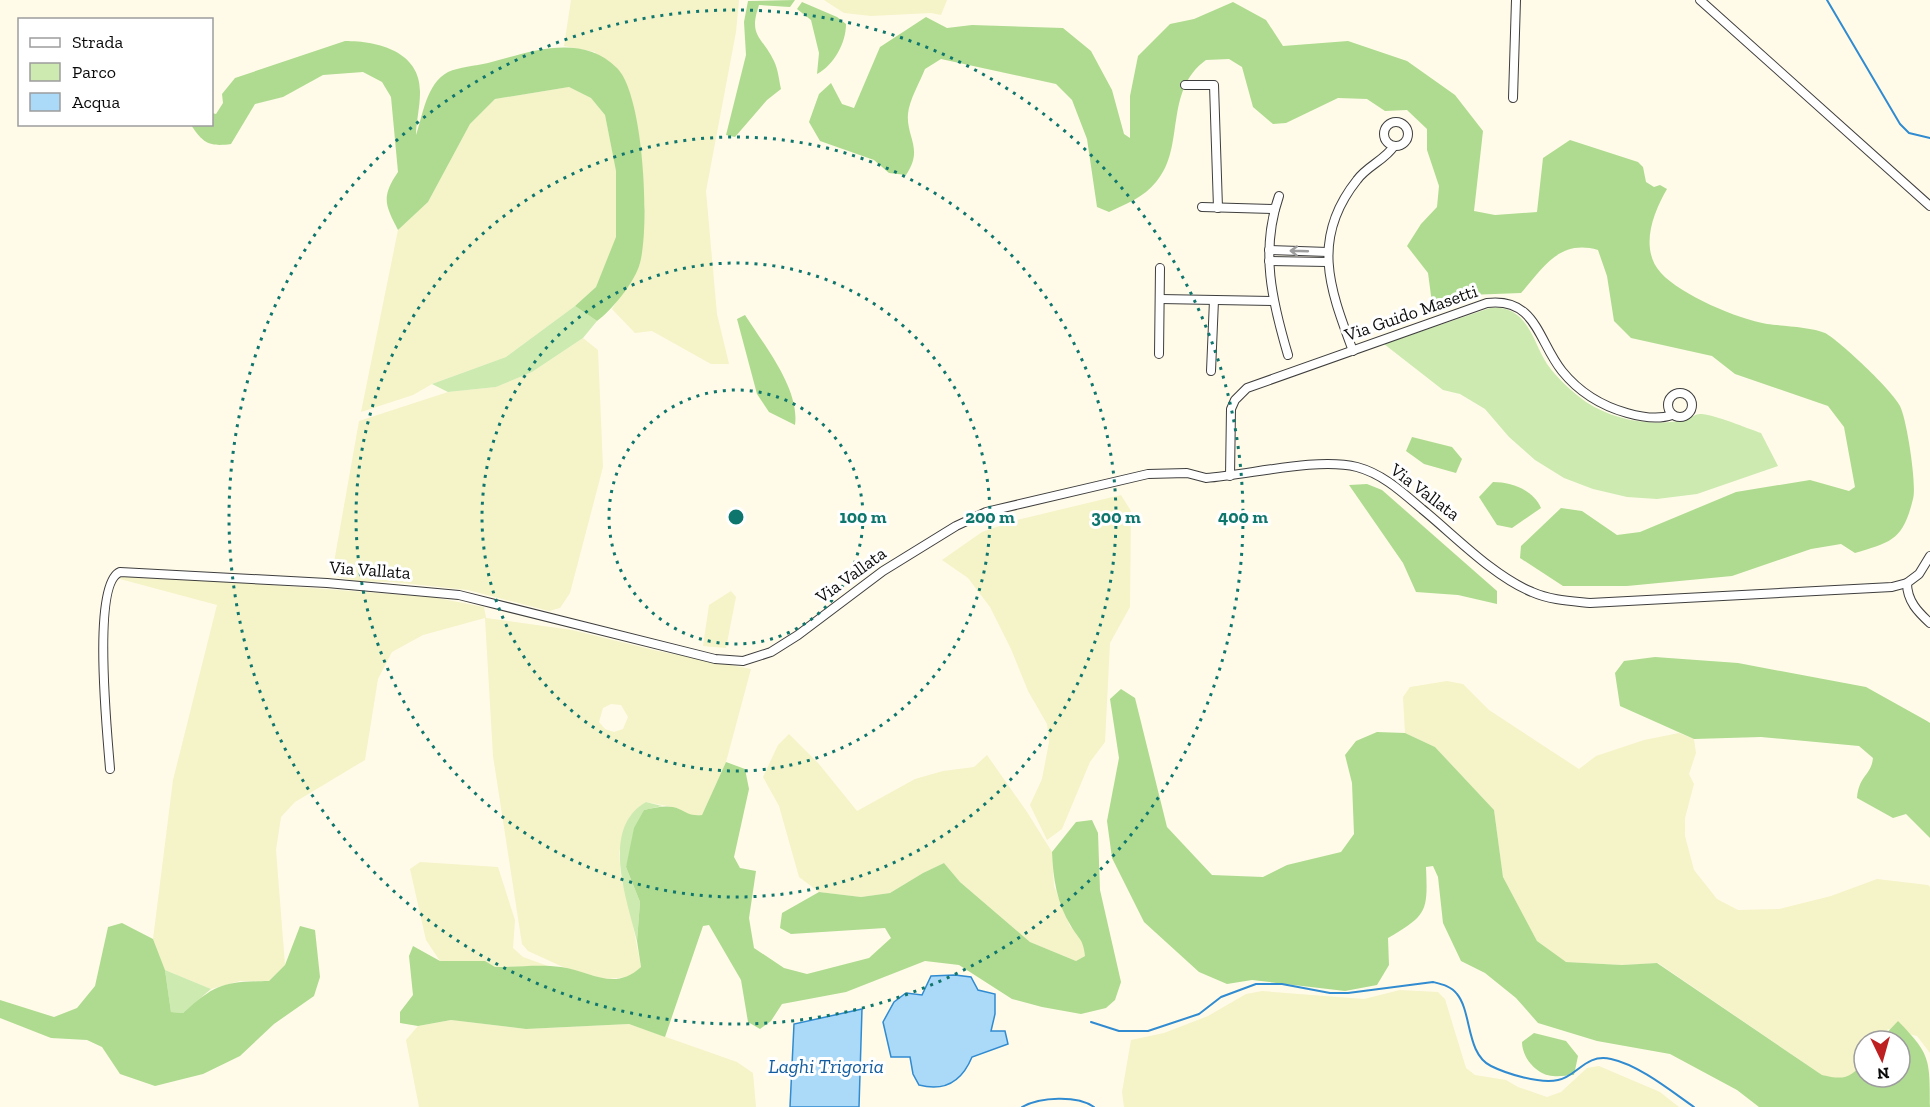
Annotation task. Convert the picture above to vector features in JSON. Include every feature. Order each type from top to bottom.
[{"type":"street","points":[[1513,98],[1516,0]]},
{"type":"street","points":[[1700,0],[1930,206]]},
{"type":"street","points":[[1185,85],[1214,85],[1218,208]]},
{"type":"street","points":[[1353,351],[1330,287],[1328,252],[1336,219],[1351,187],[1362,173],[1390,153],[1394,146]]},
{"type":"street","points":[[1280,196],[1275,209],[1269,261],[1272,301],[1287,355]]},
{"type":"street","points":[[1202,207],[1275,209]]},
{"type":"street","points":[[1269,250],[1328,252]]},
{"type":"street","points":[[1269,261],[1327,262]]},
{"type":"street","points":[[1159,354],[1160,268]]},
{"type":"street","points":[[1160,299],[1272,301]]},
{"type":"street","points":[[1211,371],[1214,300]]},
{"type":"street","name":"Via Guido Masetti","points":[[1230,476],[1231,409],[1240,393],[1260,383],[1477,306],[1506,304],[1528,315],[1556,362],[1588,395],[1629,413],[1660,417],[1672,415]]},
{"type":"street","name":"Via Vallata","points":[[110,769],[102,640],[111,582],[118,573],[327,583],[459,595],[694,654],[743,661],[764,656],[798,636],[883,571],[978,514],[1148,474],[1180,472],[1206,478],[1343,465],[1369,471],[1392,484],[1485,560],[1520,585],[1532,592],[1566,601],[1602,603],[1892,587],[1907,583]]},
{"type":"street","points":[[1930,556],[1918,576],[1907,583],[1912,603],[1930,622]]},
{"type":"shaded area","points":[[571,0],[739,0],[736,32],[706,191],[717,314],[729,364],[711,364],[652,331],[635,333],[612,309],[640,264],[595,52],[564,46]]},
{"type":"shaded area","points":[[824,0],[947,0],[941,15],[931,13],[871,16],[844,13]]},
{"type":"shaded area","points":[[569,87],[591,98],[605,115],[616,170],[617,237],[596,287],[575,306],[506,357],[432,384],[413,395],[361,412],[398,230],[428,202],[470,124],[495,99]]},
{"type":"shaded area","points":[[583,338],[598,350],[603,467],[570,593],[560,608],[549,611],[468,590],[392,582],[355,581],[338,577],[333,568],[359,421],[448,392],[496,387],[532,372]]},
{"type":"shaded area","points":[[1121,495],[1131,511],[1130,607],[1110,643],[1105,742],[1090,762],[1062,829],[1047,840],[1030,805],[1042,779],[1049,742],[1047,724],[1028,691],[1011,649],[990,607],[968,578],[942,560],[982,532],[1017,520]]},
{"type":"shaded area","points":[[122,574],[432,597],[484,607],[486,618],[572,630],[658,651],[751,669],[726,762],[702,815],[690,816],[677,808],[646,802],[630,816],[619,852],[621,879],[628,900],[641,967],[629,977],[605,979],[563,967],[528,951],[522,944],[493,756],[485,618],[423,635],[392,652],[378,679],[365,760],[295,802],[281,817],[276,850],[285,965],[269,981],[240,981],[211,989],[165,970],[153,939],[173,780],[217,605],[120,579]],"holes":[[[611,704],[621,705],[628,717],[623,729],[614,732],[605,729],[599,722],[603,708]]]},
{"type":"shaded area","points":[[731,591],[736,597],[726,648],[703,646],[709,605]]},
{"type":"shaded area","points":[[1447,681],[1463,684],[1489,710],[1579,769],[1596,756],[1644,740],[1679,733],[1694,739],[1696,753],[1689,774],[1694,784],[1685,818],[1685,836],[1694,870],[1717,899],[1738,910],[1779,909],[1831,896],[1877,879],[1928,885],[1930,887],[1930,1053],[1917,1036],[1912,1035],[1912,1029],[1852,1029],[1852,1075],[1840,1080],[1822,1075],[1658,963],[1623,965],[1565,962],[1537,941],[1503,877],[1494,810],[1435,747],[1405,733],[1403,697],[1410,687]]},
{"type":"shaded area","points":[[789,734],[819,764],[857,811],[915,779],[943,771],[974,767],[987,755],[1052,852],[1054,886],[1070,926],[1083,941],[1085,956],[1076,961],[1030,942],[960,882],[944,863],[890,893],[861,897],[819,892],[799,877],[779,806],[763,777],[778,745]]},
{"type":"shaded area","points":[[420,862],[498,867],[515,920],[513,948],[523,957],[548,966],[495,967],[440,961],[426,940],[410,869]]},
{"type":"shaded area","points":[[1400,990],[1438,992],[1445,999],[1466,1068],[1475,1075],[1506,1080],[1518,1087],[1547,1097],[1561,1092],[1587,1068],[1599,1066],[1660,1092],[1679,1107],[1124,1107],[1122,1092],[1131,1040],[1164,1033],[1208,1016],[1246,994],[1262,991],[1364,999]]},
{"type":"shaded area","points":[[451,1020],[526,1029],[629,1024],[737,1062],[753,1073],[756,1107],[419,1107],[406,1040],[418,1026]]},
{"type":"green space","points":[[795,0],[790,7],[759,5],[756,30],[775,64],[781,89],[767,100],[735,137],[726,135],[746,55],[744,22],[748,1]]},
{"type":"green space","points":[[802,2],[837,17],[846,24],[844,39],[838,53],[829,65],[817,74],[819,53],[811,20],[797,9]]},
{"type":"green space","points":[[1233,2],[1266,20],[1283,46],[1348,41],[1407,61],[1455,95],[1483,131],[1474,211],[1495,215],[1537,212],[1543,158],[1570,140],[1638,162],[1643,167],[1646,182],[1654,187],[1660,185],[1667,189],[1650,231],[1651,253],[1661,273],[1682,290],[1741,317],[1767,324],[1805,328],[1825,333],[1866,367],[1900,406],[1911,453],[1914,492],[1909,513],[1900,531],[1887,542],[1855,553],[1841,544],[1811,549],[1732,576],[1627,586],[1563,586],[1520,558],[1521,546],[1561,508],[1582,511],[1617,535],[1640,532],[1736,492],[1810,480],[1849,491],[1855,487],[1844,427],[1828,406],[1735,374],[1712,356],[1631,338],[1614,321],[1607,276],[1598,250],[1584,248],[1562,252],[1545,266],[1521,293],[1468,295],[1432,303],[1428,273],[1407,246],[1421,224],[1437,207],[1439,186],[1427,150],[1427,129],[1407,110],[1385,111],[1367,99],[1338,98],[1286,123],[1273,124],[1253,107],[1242,67],[1229,59],[1206,60],[1193,73],[1184,87],[1165,168],[1146,192],[1109,212],[1097,207],[1087,139],[1072,100],[1056,84],[941,59],[925,69],[910,103],[908,122],[914,158],[906,175],[889,173],[874,160],[820,141],[809,122],[819,94],[831,83],[842,104],[854,108],[880,47],[926,17],[947,28],[972,25],[1063,28],[1091,51],[1112,90],[1124,134],[1130,138],[1130,96],[1138,56],[1170,24],[1194,19]]},
{"type":"green space","points":[[345,41],[371,43],[384,47],[406,59],[418,79],[420,93],[416,135],[430,92],[441,77],[452,70],[555,48],[588,50],[603,57],[617,68],[626,83],[639,132],[644,221],[640,263],[633,279],[616,303],[597,321],[575,306],[596,287],[616,237],[616,171],[605,115],[591,98],[569,87],[495,99],[470,124],[428,202],[398,230],[390,214],[387,201],[389,188],[398,172],[391,97],[382,82],[363,72],[323,75],[283,97],[255,104],[231,144],[212,144],[203,140],[192,126],[213,126],[213,113],[216,114],[223,103],[222,94],[235,78]]},
{"type":"green space","points":[[575,306],[597,321],[583,338],[532,372],[496,387],[448,392],[432,384],[506,357]]},
{"type":"green space","points":[[1490,308],[1502,308],[1520,318],[1527,326],[1547,364],[1575,394],[1586,402],[1620,417],[1646,422],[1671,422],[1700,414],[1721,419],[1761,433],[1778,466],[1697,494],[1657,499],[1627,497],[1593,489],[1564,478],[1535,460],[1509,437],[1485,409],[1460,394],[1443,390],[1384,344]]},
{"type":"green space","points":[[745,315],[786,382],[795,411],[795,425],[769,412],[757,394],[737,319]]},
{"type":"green space","points":[[1412,437],[1452,447],[1462,459],[1456,473],[1424,464],[1406,451]]},
{"type":"green space","points":[[1493,482],[1521,488],[1533,496],[1541,508],[1512,528],[1497,525],[1479,497]]},
{"type":"green space","points":[[1367,484],[1382,490],[1497,591],[1497,604],[1458,595],[1416,592],[1403,563],[1349,485]]},
{"type":"green space","points":[[1655,657],[1738,663],[1866,687],[1927,721],[1930,723],[1930,838],[1906,814],[1893,818],[1857,798],[1860,785],[1870,769],[1873,758],[1859,746],[1761,737],[1694,739],[1620,706],[1615,673],[1624,661]]},
{"type":"green space","points":[[1121,689],[1135,698],[1167,827],[1212,875],[1263,877],[1287,865],[1341,852],[1354,834],[1352,783],[1345,755],[1356,741],[1377,732],[1405,733],[1435,747],[1494,810],[1503,877],[1537,941],[1566,962],[1622,965],[1657,963],[1822,1075],[1841,1078],[1852,1074],[1852,1089],[1912,1089],[1912,1037],[1926,1058],[1930,1078],[1930,1107],[1759,1107],[1737,1090],[1670,1054],[1597,1041],[1538,1023],[1516,998],[1485,973],[1461,961],[1443,923],[1438,877],[1433,866],[1426,867],[1426,894],[1422,911],[1411,924],[1388,938],[1389,965],[1377,985],[1345,991],[1252,980],[1227,984],[1199,972],[1144,922],[1112,858],[1107,821],[1119,758],[1110,699]]},
{"type":"green space","points":[[726,762],[745,769],[749,789],[734,857],[740,868],[756,871],[749,918],[754,948],[784,968],[807,974],[869,958],[891,938],[885,928],[791,934],[780,928],[782,913],[819,892],[861,897],[890,893],[944,863],[960,882],[1030,942],[1076,961],[1085,956],[1084,950],[1059,900],[1052,852],[1076,822],[1092,820],[1098,833],[1100,890],[1121,982],[1115,1000],[1106,1008],[1081,1014],[1042,1007],[1012,999],[959,965],[925,961],[846,992],[782,1004],[771,1021],[760,1029],[748,1022],[741,980],[709,925],[703,926],[665,1037],[629,1024],[526,1029],[451,1020],[418,1026],[400,1023],[400,1012],[413,995],[409,956],[413,946],[440,961],[485,961],[495,967],[553,966],[612,979],[631,974],[641,967],[637,941],[640,902],[626,867],[634,828],[644,810],[653,808],[670,807],[692,815],[702,815]]},
{"type":"green space","points":[[646,802],[662,806],[644,810],[626,867],[640,902],[637,941],[620,867],[620,847],[624,829],[632,814]]},
{"type":"green space","points":[[122,923],[153,939],[165,970],[171,1012],[183,1013],[204,995],[222,986],[241,982],[269,981],[285,965],[300,926],[315,930],[320,977],[314,996],[274,1024],[240,1056],[203,1074],[155,1086],[120,1074],[102,1047],[87,1040],[51,1038],[0,1018],[0,1000],[54,1017],[77,1008],[95,986],[108,927]]},
{"type":"green space","points":[[165,970],[211,989],[183,1013],[171,1012]]},
{"type":"green space","points":[[1898,1021],[1905,1029],[1890,1029]]},
{"type":"green space","points":[[1534,1033],[1566,1041],[1578,1056],[1574,1075],[1547,1075],[1532,1065],[1525,1054],[1522,1042]]},
{"type":"water","points":[[931,976],[971,977],[978,990],[995,994],[995,1014],[991,1031],[1005,1031],[1008,1044],[972,1057],[963,1072],[952,1083],[937,1087],[919,1085],[913,1074],[910,1057],[891,1057],[883,1022],[894,1002],[906,993],[922,995]]},
{"type":"water","name":"Laghi Trigoria","points":[[862,1009],[859,1107],[790,1107],[794,1024]]},
{"type":"waterway","points":[[1827,0],[1900,124],[1909,133],[1930,138]]},
{"type":"waterway","points":[[1091,1022],[1119,1031],[1148,1031],[1199,1014],[1221,997],[1256,984],[1282,984],[1330,993],[1348,993],[1433,982],[1455,991],[1462,1002],[1477,1052],[1491,1066],[1524,1078],[1551,1081],[1571,1075],[1594,1059],[1611,1059],[1644,1073],[1694,1107]]},
{"type":"waterway","points":[[1022,1107],[1048,1099],[1068,1099],[1094,1107]]}]
